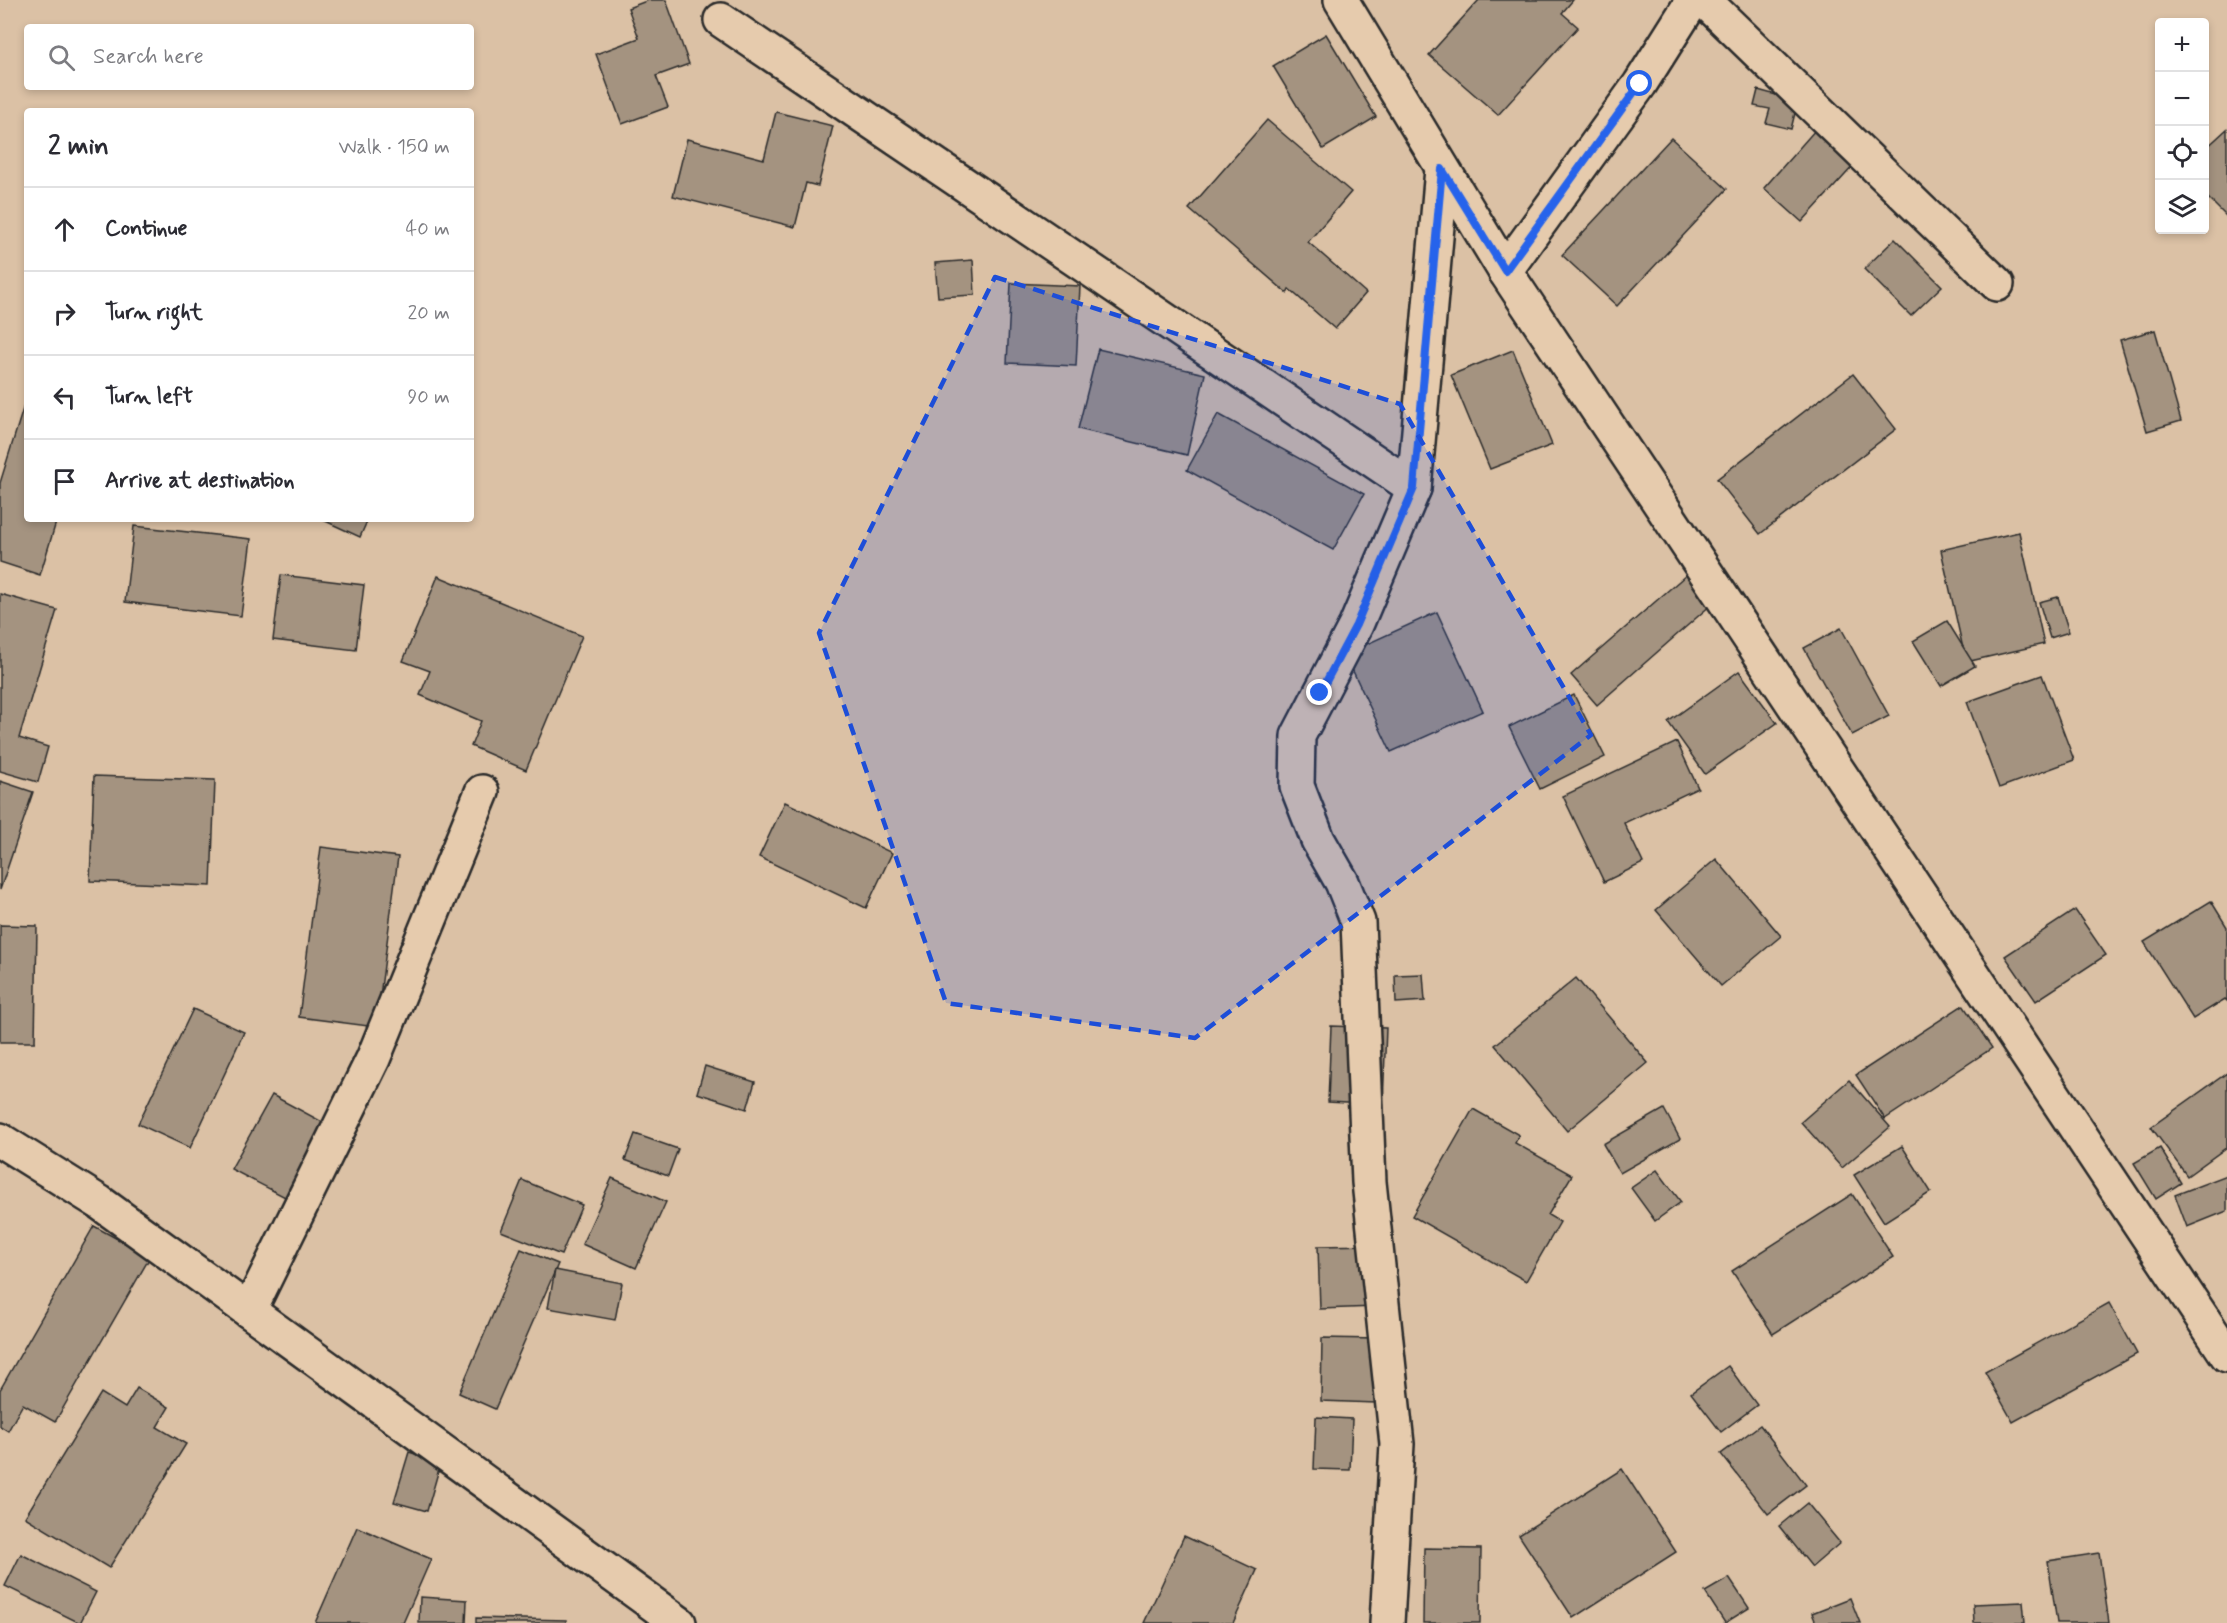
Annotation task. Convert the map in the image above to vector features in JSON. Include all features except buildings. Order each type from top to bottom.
[{"type":"street","points":[[1341,0],[1505,271],[2227,1355]]},
{"type":"street","points":[[1505,271],[1640,84],[1693,0]]},
{"type":"street","points":[[1704,0],[1997,284]]},
{"type":"street","points":[[721,20],[1414,488]]},
{"type":"street","points":[[1387,1623],[1397,1444],[1369,1182],[1358,922],[1342,882],[1318,840],[1296,786],[1298,736],[1356,625],[1414,488],[1442,169]]},
{"type":"street","points":[[249,1311],[373,1059],[482,792]]},
{"type":"street","points":[[0,1140],[99,1202],[679,1623]]},
{"type":"highlighted area","points":[[995,277],[1400,404],[1591,735],[1195,1038],[946,1003],[819,633]]},
{"type":"route","points":[[1320,693],[1356,625],[1414,488],[1442,169],[1505,271],[1640,84]]}]
